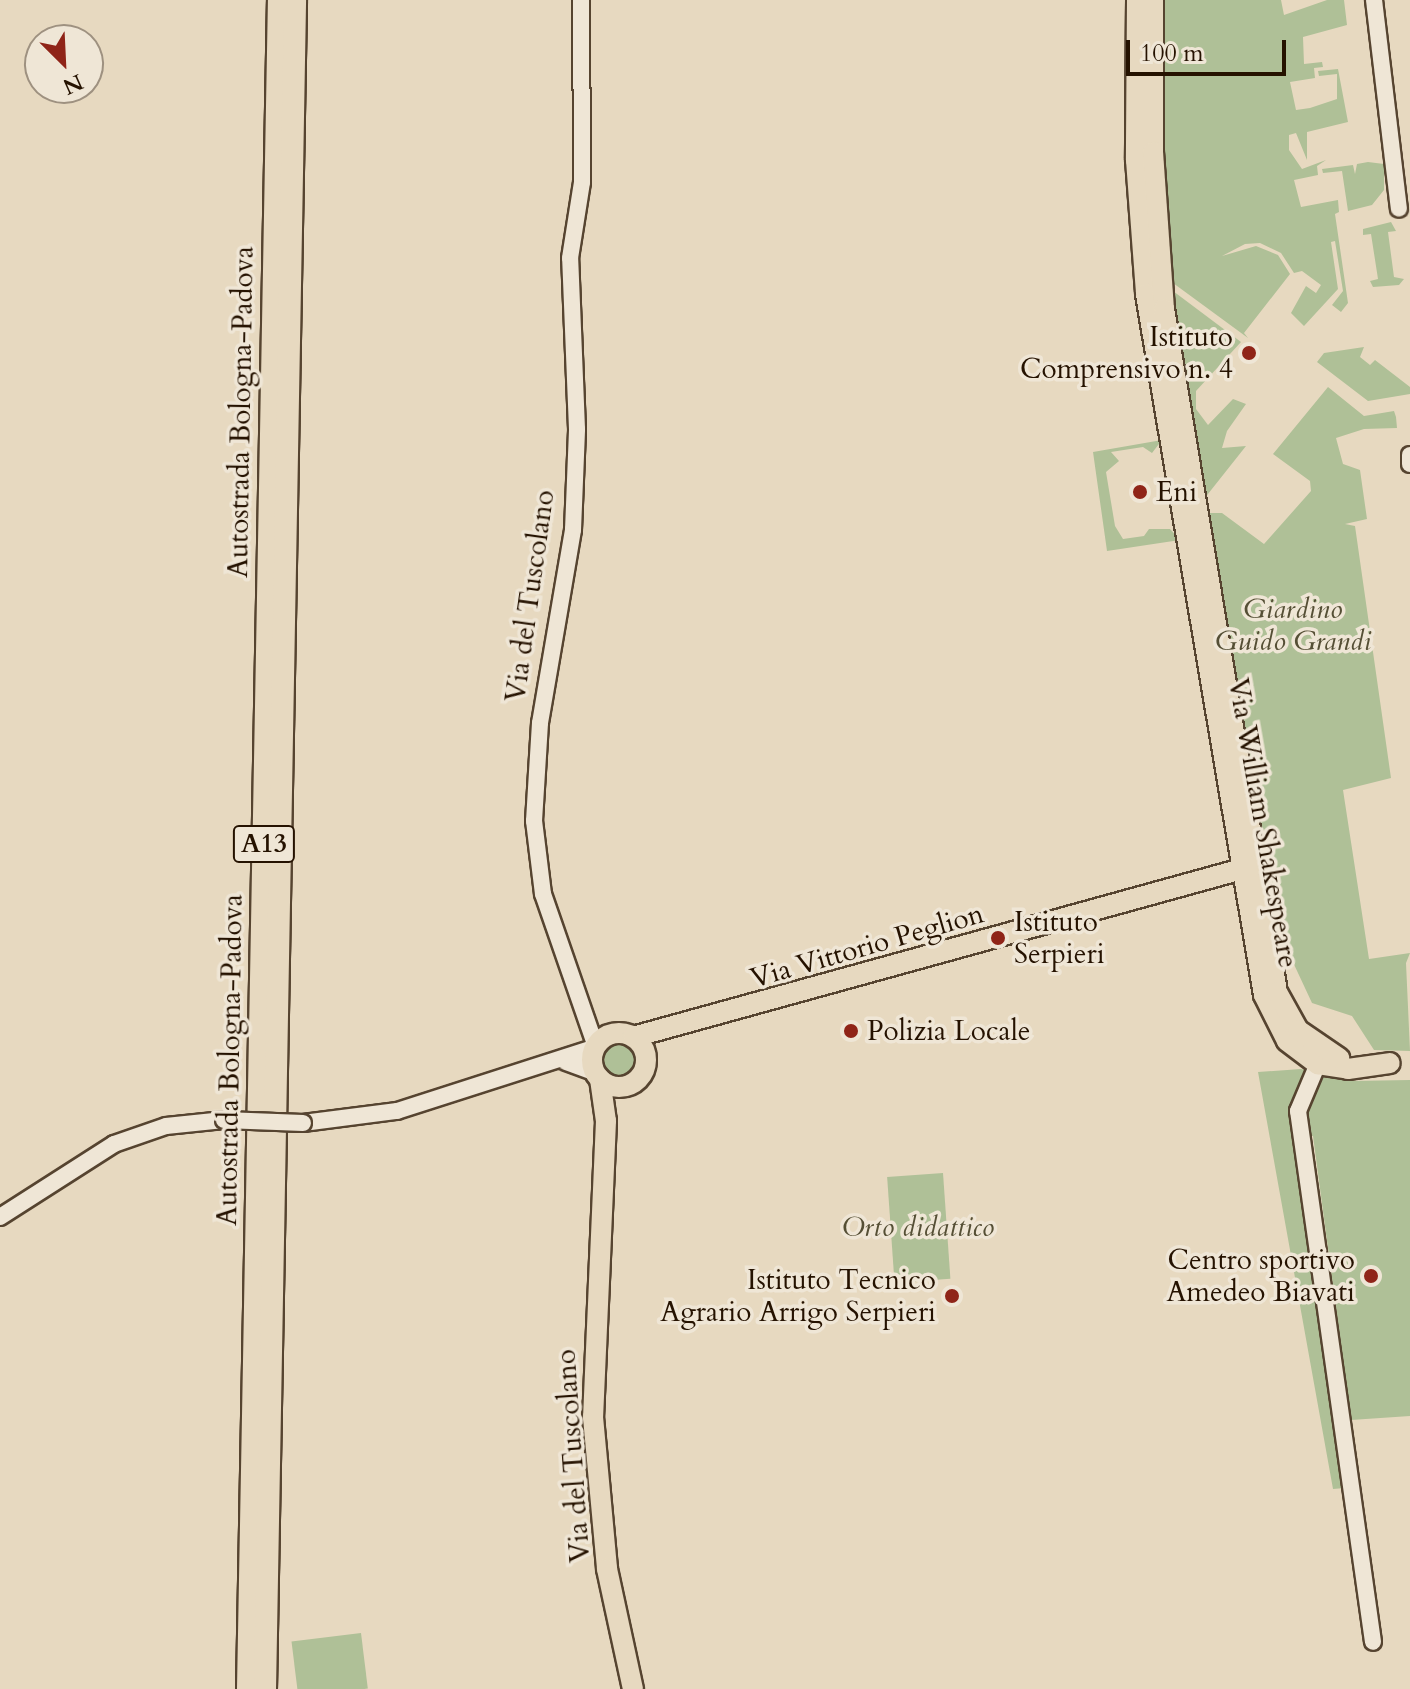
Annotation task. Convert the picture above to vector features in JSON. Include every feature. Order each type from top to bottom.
[{"type":"highway","name":"Autostrada Bologna-Padova","points":[[248,1689],[279,0]]},
{"type":"highway","name":"Autostrada Bologna-Padova","points":[[265,1689],[295,0]]},
{"type":"main road","name":"Via William Shakespeare","points":[[1137,0],[1136,160],[1146,294],[1250,867],[1277,992],[1288,1018],[1320,1057]]},
{"type":"main road","name":"Via William Shakespeare","points":[[1153,0],[1153,168],[1164,309],[1250,867]]},
{"type":"main road","name":"Via Vittorio Peglion","points":[[633,1037],[677,1028],[1250,867]]},
{"type":"main road","points":[[606,1121],[659,1043],[677,1028]]},
{"type":"main road","points":[[630,1085],[614,1086],[598,1076],[596,1047],[612,1034],[633,1037],[645,1051],[644,1069]]},
{"type":"main road","points":[[1320,1057],[1348,1069],[1400,1063]]},
{"type":"main road","name":"Via del Tuscolano","points":[[598,1076],[606,1121],[593,1331],[593,1417],[607,1569],[633,1689]]},
{"type":"street","name":"Via del Tuscolano","points":[[581,0],[582,182],[570,258],[577,429],[573,530],[540,723],[534,821],[543,894],[596,1047]]},
{"type":"street","points":[[1374,0],[1399,209]]},
{"type":"street","points":[[1410,455],[1410,464]]},
{"type":"street","points":[[0,1217],[114,1144],[166,1126],[224,1120],[303,1123],[372,1117],[560,1062],[596,1047]]},
{"type":"street","points":[[1320,1057],[1298,1111],[1373,1642]]},
{"type":"street","points":[[560,1062],[579,1063],[598,1076]]},
{"type":"green space","points":[[1164,0],[1281,0],[1284,15],[1327,0],[1344,0],[1347,25],[1303,37],[1304,64],[1322,62],[1323,67],[1314,68],[1315,78],[1290,82],[1296,110],[1310,108],[1337,99],[1337,74],[1319,76],[1318,71],[1338,69],[1348,122],[1307,132],[1307,160],[1296,133],[1289,135],[1289,150],[1302,169],[1326,160],[1317,166],[1318,175],[1294,180],[1301,207],[1338,200],[1339,212],[1335,214],[1348,303],[1341,312],[1332,305],[1343,291],[1335,241],[1331,242],[1338,289],[1304,326],[1291,313],[1306,286],[1316,293],[1321,285],[1302,271],[1294,273],[1281,253],[1260,243],[1245,244],[1222,256],[1256,246],[1278,255],[1290,274],[1244,333],[1248,338],[1173,283],[1165,182]]},
{"type":"green space","points":[[1357,164],[1384,164],[1384,190],[1372,205],[1348,211],[1342,171],[1323,173],[1322,169],[1353,165],[1355,174]]},
{"type":"green space","points":[[1391,222],[1396,231],[1388,232],[1394,277],[1404,279],[1399,285],[1373,287],[1370,281],[1378,279],[1371,234],[1363,235],[1363,229]]},
{"type":"green space","points":[[1173,291],[1241,342],[1196,391],[1196,409],[1208,425],[1233,399],[1246,404],[1227,431],[1222,448],[1246,446],[1204,499]]},
{"type":"green space","points":[[1364,347],[1360,357],[1370,365],[1375,360],[1410,387],[1410,394],[1368,401],[1317,362],[1324,353]]},
{"type":"green space","name":"Giardino Guido Grandi","points":[[1328,387],[1364,416],[1394,411],[1396,417],[1397,428],[1364,429],[1336,438],[1343,464],[1360,470],[1367,519],[1345,524],[1355,526],[1391,778],[1343,790],[1369,959],[1410,953],[1406,963],[1410,1051],[1374,1050],[1352,1016],[1312,1003],[1291,958],[1269,870],[1207,513],[1222,513],[1264,544],[1311,491],[1310,481],[1273,454]]},
{"type":"green space","points":[[1162,440],[1152,453],[1143,447],[1111,452],[1119,461],[1106,472],[1115,526],[1123,539],[1144,536],[1149,529],[1170,529],[1180,540],[1107,551],[1093,452]]},
{"type":"green space","points":[[618,1040],[631,1046],[637,1059],[631,1072],[618,1078],[605,1072],[599,1059],[605,1046]]},
{"type":"green space","points":[[1301,1069],[1351,1081],[1410,1080],[1410,1416],[1351,1420],[1313,1136],[1295,1137],[1345,1488],[1333,1489],[1258,1072]]},
{"type":"green space","name":"Orto didattico","points":[[943,1173],[950,1279],[895,1283],[887,1177]]},
{"type":"green space","points":[[361,1633],[368,1689],[297,1689],[292,1642]]},
{"type":"place","name":"Istituto Comprensivo n. 4","points":[[1249,353]]},
{"type":"place","name":"Eni","points":[[1140,492]]},
{"type":"place","name":"Istituto Serpieri","points":[[998,938]]},
{"type":"place","name":"Polizia Locale","points":[[851,1031]]},
{"type":"place","name":"Centro sportivo Amedeo Biavati","points":[[1371,1276]]},
{"type":"place","name":"Istituto Tecnico Agrario Arrigo Serpieri","points":[[952,1296]]}]
